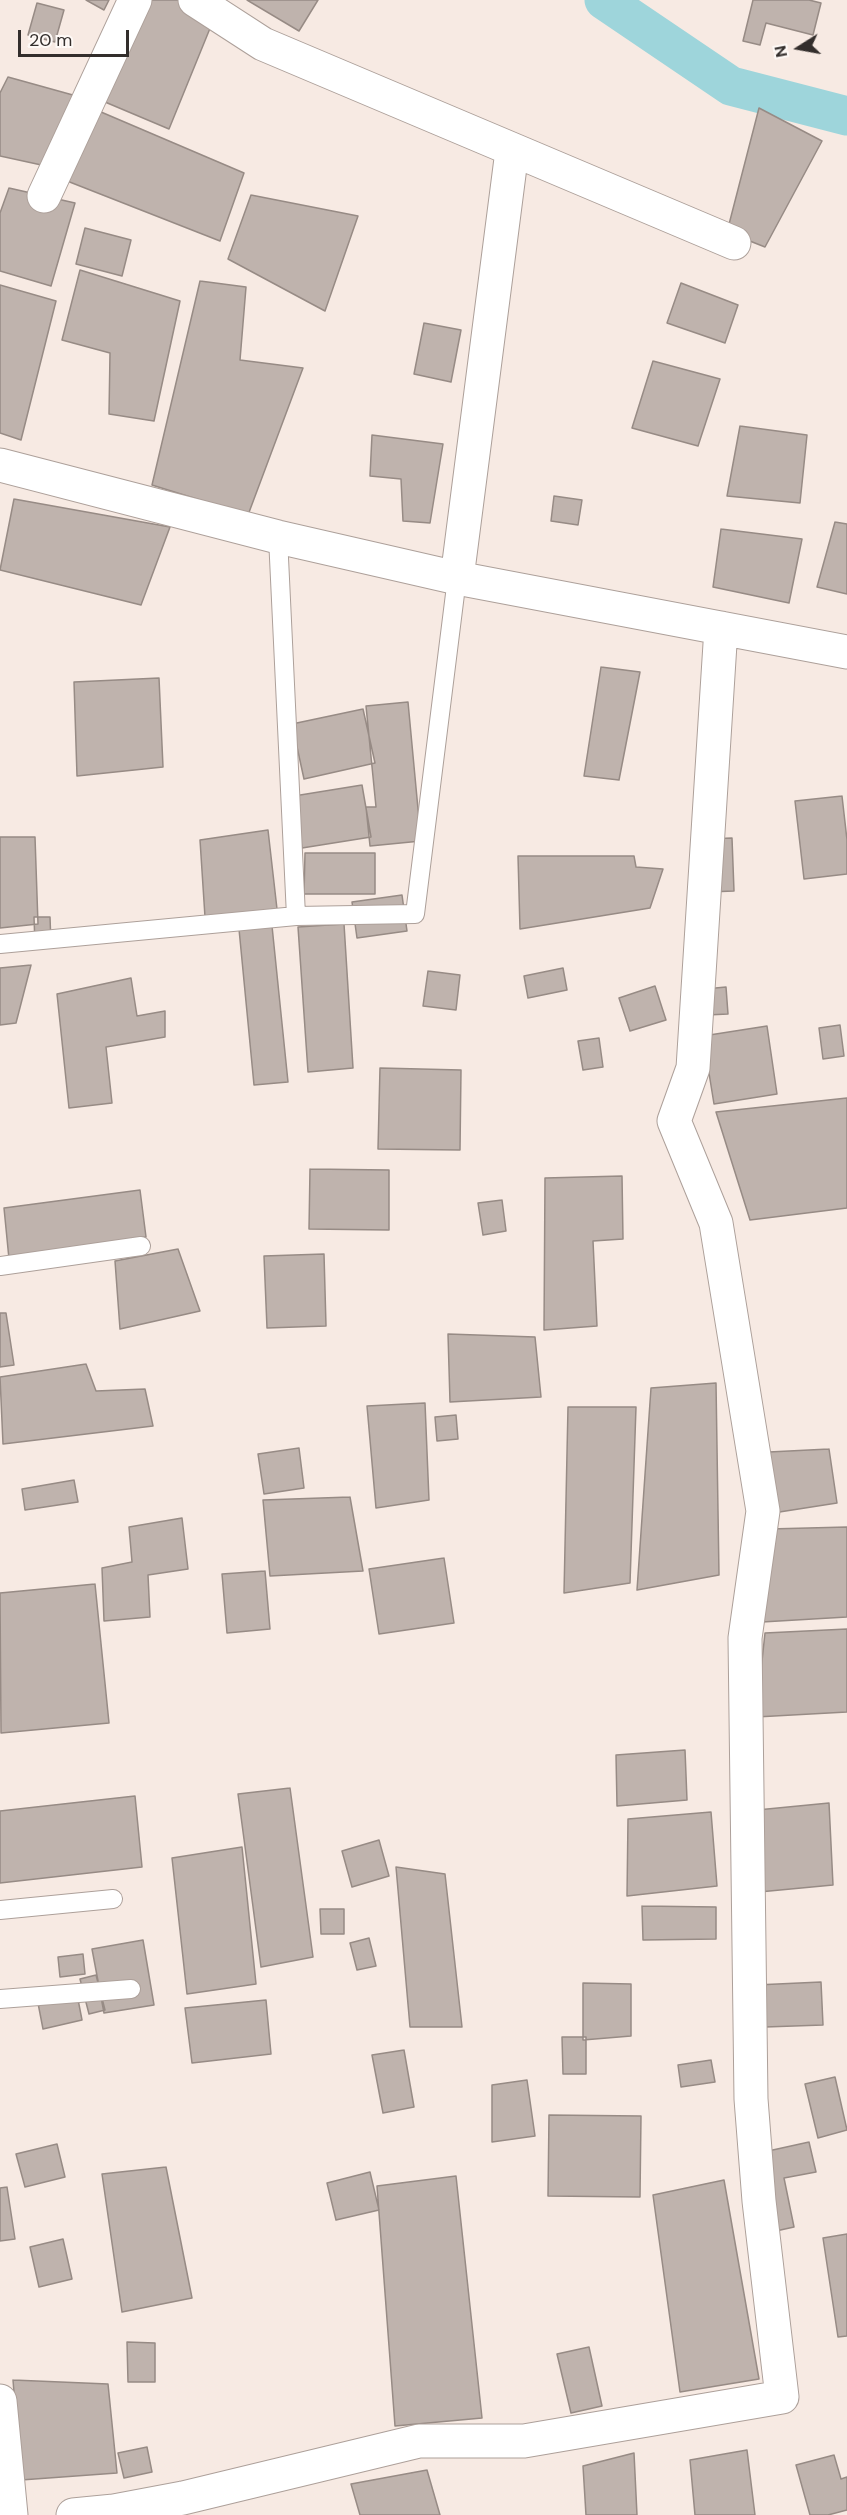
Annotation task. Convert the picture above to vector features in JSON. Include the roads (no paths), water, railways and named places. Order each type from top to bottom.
[{"type":"street","points":[[44,196],[135,0]]},
{"type":"street","points":[[195,0],[263,44],[734,243]]},
{"type":"street","points":[[457,578],[512,151]]},
{"type":"street","points":[[0,465],[278,537],[457,578],[847,652]]},
{"type":"street","points":[[74,2515],[183,2498],[419,2441],[524,2441],[782,2397],[759,2201],[751,2099],[745,1638],[763,1511],[716,1223],[674,1121],[693,1068],[721,628]]},
{"type":"street","points":[[0,2401],[11,2515]]},
{"type":"lane","points":[[278,537],[296,916]]},
{"type":"lane","points":[[0,944],[296,916],[415,914],[457,578]]},
{"type":"lane","points":[[0,1266],[141,1246]]},
{"type":"lane","points":[[0,1910],[113,1899]]},
{"type":"lane","points":[[0,1999],[131,1989]]},
{"type":"waterway","points":[[604,0],[731,86],[847,116]]}]
